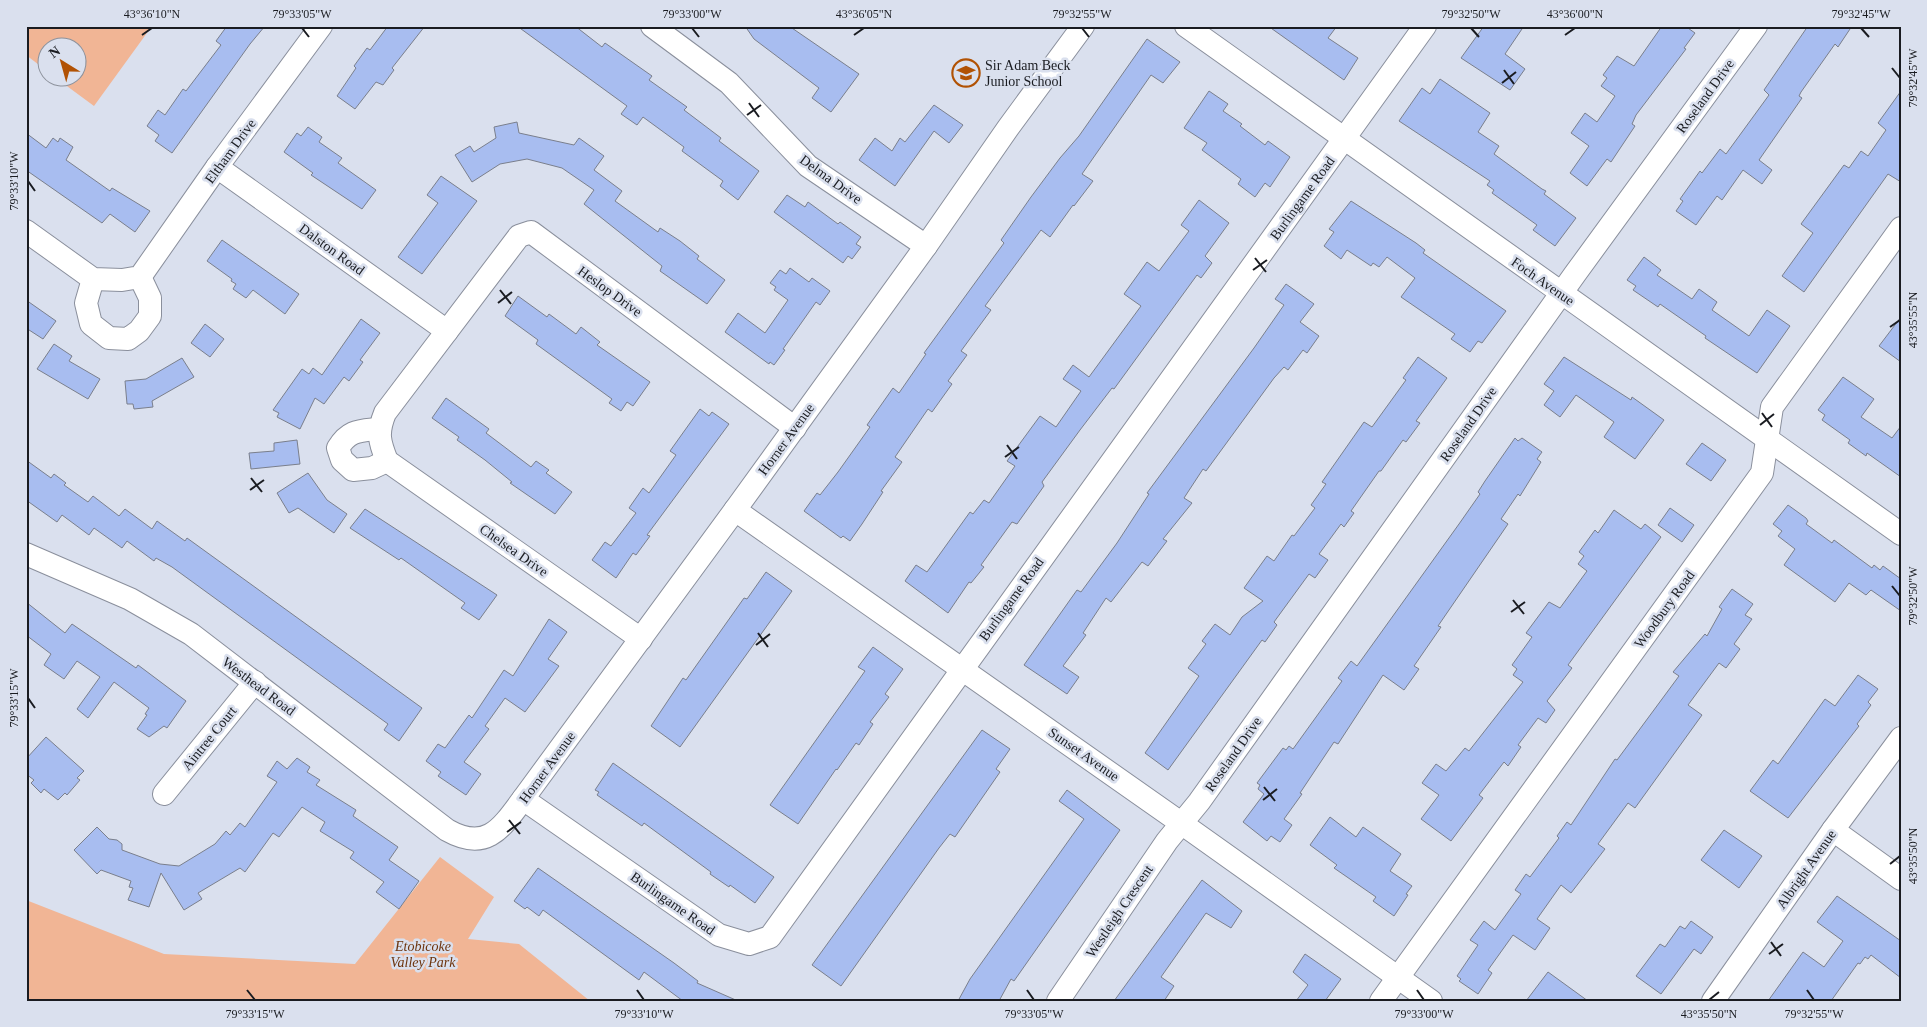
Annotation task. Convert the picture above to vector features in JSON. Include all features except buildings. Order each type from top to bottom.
[{"type":"street","name":"Eltham Drive","points":[[131,278],[217,167],[321,26]]},
{"type":"street","name":"Delma Drive","points":[[652,26],[729,83],[808,166],[926,246]]},
{"type":"street","name":"Horner Avenue","points":[[478,840],[503,827],[736,510],[926,246],[1008,128],[1083,26]]},
{"type":"street","name":"Foch Avenue","points":[[1186,26],[1766,440],[1901,534]]},
{"type":"street","name":"Burlingame Road","points":[[523,799],[718,936],[749,944],[770,937],[1426,26]]},
{"type":"street","name":"Roseland Drive","points":[[1182,823],[1199,802],[1561,293],[1756,26]]},
{"type":"street","name":"Dalston Road","points":[[217,167],[447,331]]},
{"type":"street","name":"Woodbury Road","points":[[1381,1001],[1762,473],[1772,407],[1901,228]]},
{"type":"street","points":[[26,230],[93,279],[131,278],[150,298],[150,316],[139,331],[128,339],[110,338],[92,324],[86,303],[93,279]]},
{"type":"street","name":"Heslop Drive","points":[[447,331],[519,236],[531,232],[795,428]]},
{"type":"street","points":[[378,429],[358,431],[345,437],[338,448],[342,460],[353,470],[372,468],[387,461],[381,447],[378,429],[385,413],[447,331]]},
{"type":"street","name":"Chelsea Drive","points":[[387,461],[641,639]]},
{"type":"street","name":"Sunset Avenue","points":[[736,510],[1182,823],[1430,1001]]},
{"type":"street","name":"Westhead Road","points":[[26,554],[130,599],[191,634],[447,830],[462,838],[478,840]]},
{"type":"street","name":"Aintree Court","points":[[164,794],[255,682]]},
{"type":"street","name":"Albright Avenue","points":[[1713,1001],[1832,830],[1901,738]]},
{"type":"street","name":"Westleigh Crescent","points":[[1058,1001],[1182,823]]},
{"type":"street","points":[[1832,830],[1901,879]]},
{"type":"green space","points":[[26,26],[152,26],[94,106],[70,88],[88,88],[88,38],[38,38],[38,64],[26,55]]},
{"type":"green space","name":"Etobicoke Valley Park","points":[[440,857],[494,897],[468,939],[519,944],[590,1001],[26,1001],[26,900],[164,954],[355,964]]},
{"type":"place","name":"Sir Adam Beck Junior School","points":[[966,73]]}]
